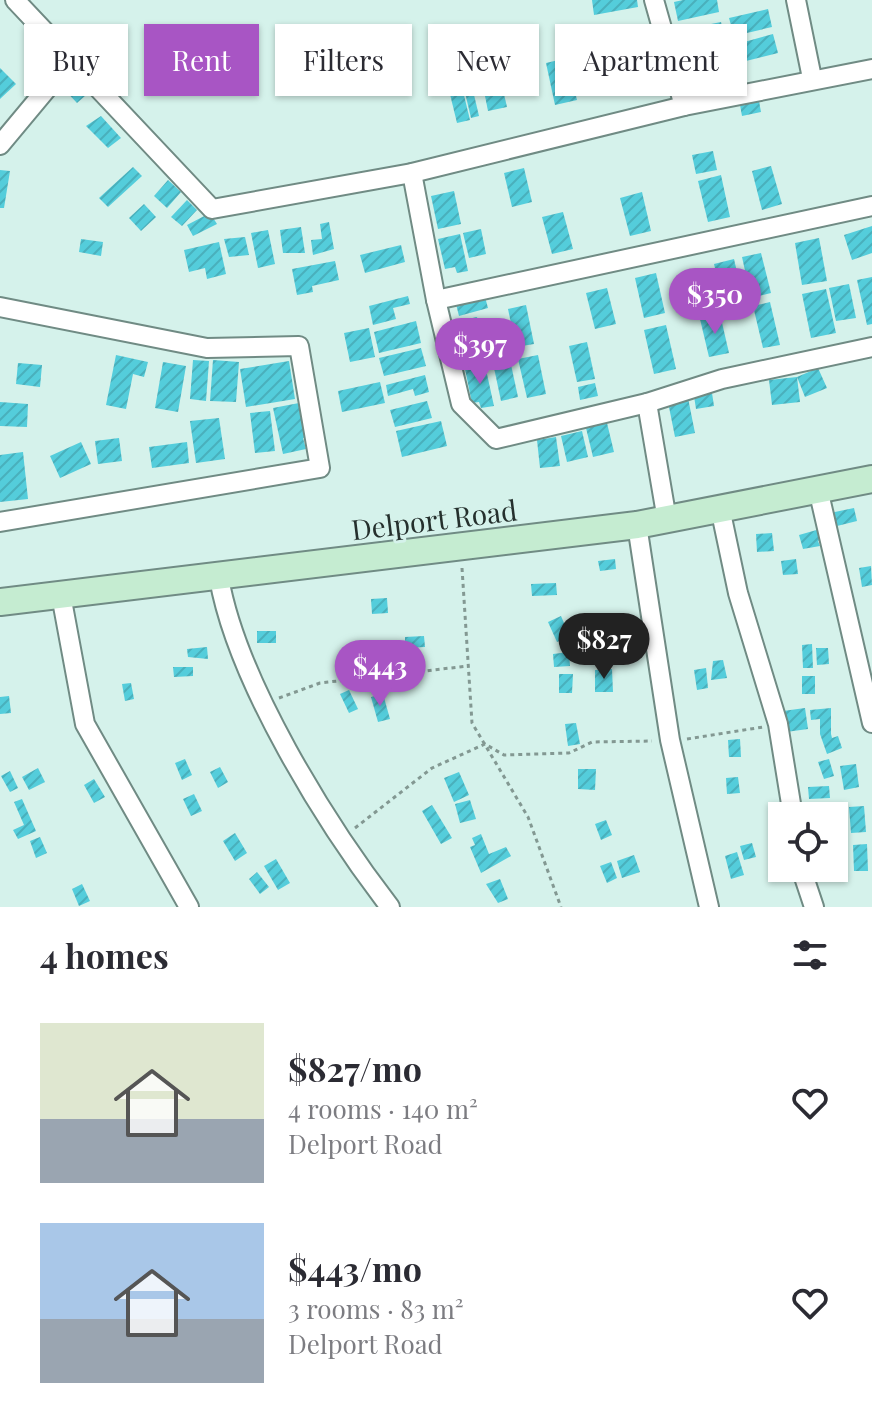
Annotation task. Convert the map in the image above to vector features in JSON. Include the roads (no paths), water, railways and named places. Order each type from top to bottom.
[{"type":"main road","name":"Delport Road","points":[[0,602],[219,578],[637,525],[872,479]]},
{"type":"street","points":[[15,0],[37,24]]},
{"type":"street","points":[[654,0],[684,106]]},
{"type":"street","points":[[796,0],[812,78]]},
{"type":"street","points":[[104,96],[212,209],[412,173],[684,106],[812,78],[872,69]]},
{"type":"street","points":[[0,145],[41,96]]},
{"type":"street","points":[[412,173],[436,300],[461,404],[496,439],[647,403],[722,379],[872,347]]},
{"type":"street","points":[[436,300],[872,206]]},
{"type":"street","points":[[0,307],[207,348],[299,346],[320,468],[0,522]]},
{"type":"street","points":[[647,403],[667,520]]},
{"type":"street","points":[[818,489],[872,723]]},
{"type":"street","points":[[720,508],[738,593],[778,724],[791,802]]},
{"type":"street","points":[[637,525],[670,740],[709,907]]},
{"type":"street","points":[[219,578],[225,610],[263,704],[342,839],[390,907]]},
{"type":"street","points":[[61,595],[85,724],[189,907]]},
{"type":"street","points":[[806,882],[814,907]]}]
